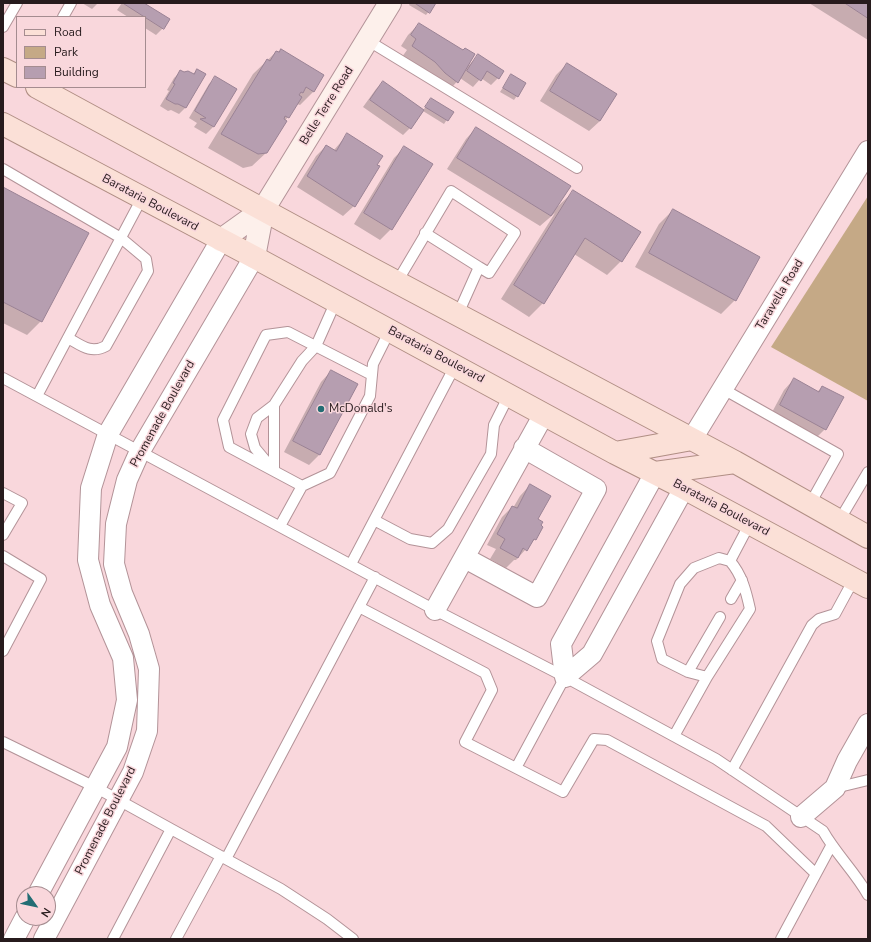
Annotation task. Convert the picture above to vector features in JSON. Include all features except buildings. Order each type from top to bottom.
[{"type":"main road","points":[[3,69],[16,76]]},
{"type":"main road","points":[[39,88],[397,282],[735,462],[868,537]]},
{"type":"main road","name":"Barataria Boulevard","points":[[4,127],[254,257],[615,453],[684,488],[861,583]]},
{"type":"main road","points":[[615,453],[692,439]]},
{"type":"main road","points":[[655,473],[735,462]]},
{"type":"street","name":"Belle Terre Road","points":[[263,210],[390,3]]},
{"type":"street","name":"Taravella Road","points":[[692,439],[868,151]]},
{"type":"street","points":[[221,240],[263,210]]},
{"type":"street","points":[[254,257],[263,210]]},
{"type":"street","name":"Promenade Boulevard","points":[[42,886],[117,747],[127,700],[123,658],[100,605],[88,560],[92,488],[108,434],[221,240]]},
{"type":"street","name":"Promenade Boulevard","points":[[44,939],[132,772],[147,731],[149,669],[139,634],[122,593],[114,564],[116,524],[127,480],[140,451],[254,257]]},
{"type":"street","points":[[435,610],[544,414]]},
{"type":"street","points":[[465,558],[537,597],[596,489],[524,448]]},
{"type":"street","points":[[565,677],[561,644],[655,473]]},
{"type":"street","points":[[565,677],[592,654],[684,488]]},
{"type":"street","points":[[801,817],[835,788],[847,761],[868,724]]},
{"type":"street","points":[[14,939],[21,926]]},
{"type":"lane","points":[[3,27],[17,3]]},
{"type":"lane","points":[[64,16],[72,3]]},
{"type":"lane","points":[[367,40],[577,168]]},
{"type":"lane","points":[[3,169],[121,238],[146,259],[148,271],[106,346],[99,350],[89,350],[68,338]]},
{"type":"lane","points":[[397,282],[425,233],[451,191],[515,232],[489,273],[425,233]]},
{"type":"lane","points":[[37,396],[142,198]]},
{"type":"lane","points":[[458,314],[479,267]]},
{"type":"lane","points":[[274,471],[255,448],[250,434],[257,418],[274,405],[302,361],[316,346],[336,302]]},
{"type":"lane","points":[[280,526],[302,486],[330,474],[370,396],[373,364],[390,330]]},
{"type":"lane","points":[[302,486],[229,446],[222,420],[266,335],[288,332],[372,374]]},
{"type":"lane","points":[[351,564],[455,366]]},
{"type":"lane","points":[[3,378],[716,759],[823,831],[831,846],[863,886],[868,895]]},
{"type":"lane","points":[[723,389],[838,454],[810,504]]},
{"type":"lane","points":[[374,520],[410,539],[432,543],[448,529],[491,454],[494,425],[509,395]]},
{"type":"lane","points":[[274,405],[274,471]]},
{"type":"lane","points":[[840,521],[868,472]]},
{"type":"lane","points":[[3,493],[22,503],[3,535]]},
{"type":"lane","points":[[730,561],[750,523]]},
{"type":"lane","points":[[3,556],[41,578],[3,651]]},
{"type":"lane","points":[[674,736],[750,609],[745,586],[736,568],[730,561],[719,558],[694,568],[680,584],[657,641],[662,659],[688,672],[708,677]]},
{"type":"lane","points":[[176,939],[224,857],[375,578]]},
{"type":"lane","points":[[730,599],[742,580]]},
{"type":"lane","points":[[732,770],[812,625],[819,619],[835,614],[861,583]]},
{"type":"lane","points":[[359,607],[485,673],[492,690],[466,742],[563,792],[594,739],[607,740],[766,826],[816,874]]},
{"type":"lane","points":[[688,672],[720,617]]},
{"type":"lane","points":[[516,768],[565,677]]},
{"type":"lane","points":[[3,742],[118,800],[281,889],[327,919],[352,939]]},
{"type":"lane","points":[[835,788],[868,780]]},
{"type":"lane","points":[[113,939],[171,829]]},
{"type":"lane","points":[[782,939],[831,846]]},
{"type":"green space","points":[[868,196],[868,401],[771,347]]},
{"type":"place","name":"McDonald's","points":[[321,409]]}]
